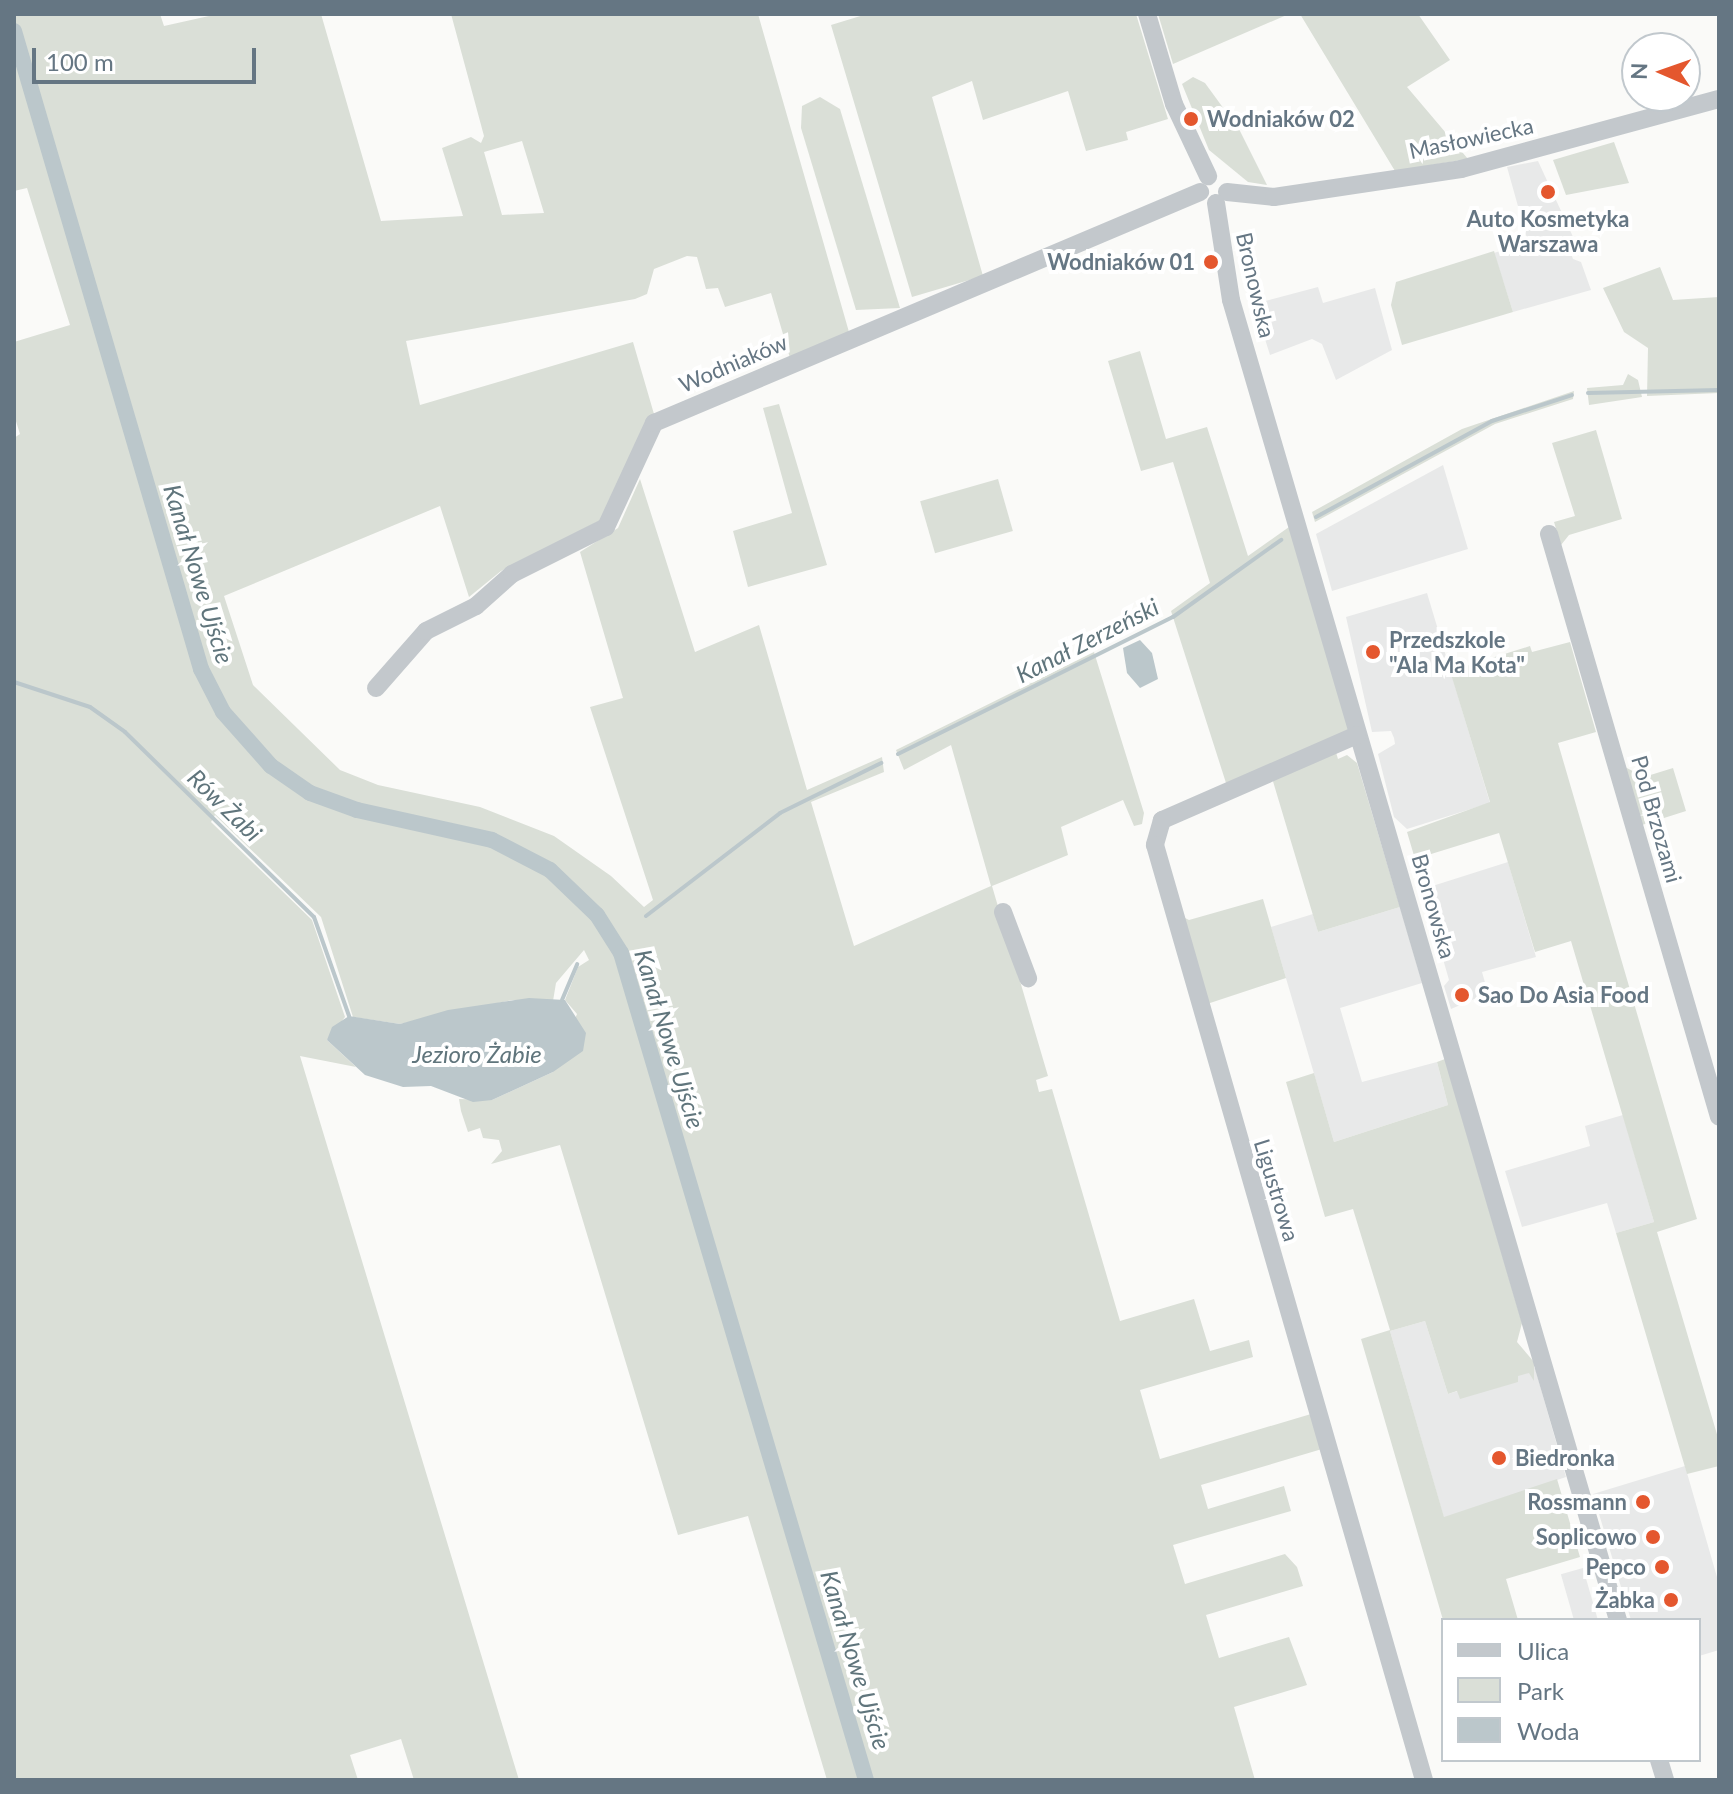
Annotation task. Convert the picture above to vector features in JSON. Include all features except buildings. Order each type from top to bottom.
[{"type":"street","points":[[1147,14],[1174,104],[1204,184],[1222,197]]},
{"type":"street","name":"Masłowiecka","points":[[1222,197],[1274,197],[1461,169],[1719,99]]},
{"type":"street","points":[[1204,184],[1222,178],[1222,197]]},
{"type":"street","name":"Wodniaków","points":[[376,688],[426,631],[476,606],[512,574],[606,527],[654,423],[1204,184]]},
{"type":"street","name":"Bronowska","points":[[1222,197],[1231,300],[1617,1618]]},
{"type":"street","name":"Pod Brzozami","points":[[1549,534],[1719,1117]]},
{"type":"street","name":"Ligustrowa","points":[[1357,735],[1172,814],[1157,824],[1155,845],[1424,1780]]},
{"type":"street","points":[[1003,912],[1028,978]]},
{"type":"shaded area","points":[[1538,161],[1574,239],[1569,248],[1573,259],[1581,262],[1591,290],[1513,312],[1494,253],[1528,242],[1507,167]]},
{"type":"shaded area","points":[[1318,287],[1323,303],[1375,288],[1392,350],[1336,380],[1322,344],[1312,339],[1270,355],[1254,304]]},
{"type":"shaded area","points":[[1443,465],[1468,549],[1332,591],[1316,534]]},
{"type":"shaded area","points":[[1427,593],[1490,803],[1407,829],[1394,817],[1378,754],[1395,744],[1394,738],[1391,731],[1372,732],[1346,617]]},
{"type":"shaded area","points":[[1508,862],[1536,957],[1482,972],[1488,993],[1451,1009],[1444,986],[1449,980],[1423,889]]},
{"type":"shaded area","points":[[1400,907],[1422,983],[1340,1008],[1362,1082],[1437,1062],[1448,1105],[1334,1142],[1271,927],[1313,914],[1318,932]]},
{"type":"shaded area","points":[[1623,1115],[1654,1222],[1616,1233],[1607,1203],[1522,1227],[1505,1171],[1590,1146],[1585,1126]]},
{"type":"shaded area","points":[[1425,1321],[1448,1394],[1535,1368],[1566,1477],[1444,1518],[1390,1331]]},
{"type":"shaded area","points":[[1685,1466],[1719,1584],[1719,1650],[1701,1655],[1701,1618],[1630,1618],[1593,1494]]},
{"type":"shaded area","points":[[1583,1568],[1597,1618],[1573,1618],[1561,1574]]},
{"type":"green space","points":[[14,14],[160,14],[164,26],[218,14],[321,14],[381,221],[463,216],[442,148],[471,137],[481,143],[484,136],[451,14],[758,14],[849,332],[790,358],[771,293],[725,307],[718,288],[706,289],[697,257],[687,256],[654,269],[647,294],[635,299],[406,341],[420,405],[633,342],[654,414],[605,518],[501,571],[469,597],[440,506],[224,596],[253,685],[340,770],[378,785],[480,807],[554,836],[611,876],[644,907],[653,900],[590,707],[623,698],[580,552],[618,528],[640,479],[695,652],[759,625],[807,790],[882,757],[884,772],[811,802],[854,946],[991,886],[951,745],[904,770],[896,750],[1094,652],[1144,813],[1142,824],[1134,826],[1123,800],[1061,827],[1068,855],[992,886],[1048,1076],[1036,1080],[1039,1092],[1052,1089],[1120,1321],[1194,1299],[1210,1351],[1249,1340],[1253,1357],[1140,1390],[1160,1459],[1311,1414],[1322,1449],[1201,1485],[1208,1509],[1284,1486],[1291,1511],[1173,1545],[1185,1584],[1285,1554],[1297,1567],[1303,1586],[1206,1615],[1219,1658],[1289,1637],[1307,1685],[1234,1707],[1255,1780],[827,1780],[748,1516],[678,1535],[560,1145],[491,1164],[502,1151],[499,1140],[483,1138],[480,1128],[468,1132],[461,1111],[459,1099],[492,1100],[553,1072],[577,1014],[565,1000],[578,967],[589,960],[584,950],[556,983],[553,1001],[512,1000],[400,1024],[353,1017],[321,917],[215,815],[211,822],[312,920],[345,1017],[327,1040],[356,1067],[300,1056],[519,1780],[414,1780],[401,1739],[350,1755],[358,1780],[14,1780],[14,438],[20,434],[14,415],[14,342],[70,325],[27,188],[14,191]],"holes":[[[522,141],[544,213],[502,215],[484,152]]]},
{"type":"green space","points":[[867,14],[1136,14],[1168,119],[1126,132],[1128,140],[1086,151],[1068,91],[983,120],[972,81],[932,97],[983,276],[912,297],[831,25]]},
{"type":"green space","points":[[1158,14],[1289,14],[1173,64]]},
{"type":"green space","points":[[1300,14],[1418,14],[1450,60],[1407,87],[1468,159],[1395,171]]},
{"type":"green space","points":[[1193,77],[1205,83],[1240,131],[1267,185],[1248,182],[1209,150],[1182,84]]},
{"type":"green space","points":[[820,97],[840,109],[900,308],[856,310],[801,128],[802,106]]},
{"type":"green space","points":[[1614,142],[1629,183],[1566,195],[1553,160]]},
{"type":"green space","points":[[1494,251],[1513,312],[1402,345],[1391,305],[1396,282]]},
{"type":"green space","points":[[1660,267],[1673,300],[1719,297],[1719,393],[1647,396],[1648,348],[1624,332],[1603,288]]},
{"type":"green space","points":[[1140,351],[1166,439],[1207,427],[1248,556],[1289,527],[1349,731],[1226,783],[1171,611],[1210,583],[1173,462],[1141,471],[1108,361]]},
{"type":"green space","points":[[1628,374],[1638,380],[1642,397],[1589,405],[1587,388],[1623,385]]},
{"type":"green space","points":[[1574,391],[1573,399],[1495,424],[1315,522],[1312,512],[1462,429]]},
{"type":"green space","points":[[779,404],[827,565],[748,587],[733,531],[792,513],[763,408]]},
{"type":"green space","points":[[1596,430],[1622,519],[1569,535],[1561,545],[1554,522],[1575,516],[1552,443]]},
{"type":"green space","points":[[998,479],[1013,531],[935,553],[920,501]]},
{"type":"green space","points":[[1570,642],[1596,732],[1558,743],[1697,1219],[1657,1232],[1719,1441],[1719,1466],[1687,1474],[1616,1233],[1654,1222],[1571,941],[1535,952],[1499,833],[1415,859],[1407,832],[1490,802],[1450,671],[1530,646],[1532,652]]},
{"type":"green space","points":[[1335,749],[1338,759],[1347,755],[1357,763],[1400,907],[1318,932],[1272,778]]},
{"type":"green space","points":[[1625,767],[1644,777],[1673,768],[1686,811],[1642,825]]},
{"type":"green space","points":[[1263,899],[1286,978],[1204,1005],[1181,916],[1189,920]]},
{"type":"green space","points":[[1445,1059],[1522,1323],[1517,1342],[1534,1362],[1534,1381],[1529,1373],[1518,1376],[1518,1382],[1460,1399],[1457,1391],[1448,1394],[1425,1321],[1390,1331],[1444,1517],[1557,1479],[1580,1557],[1506,1579],[1517,1618],[1442,1618],[1361,1339],[1390,1330],[1353,1209],[1325,1217],[1286,1082],[1314,1073],[1334,1142],[1448,1105],[1437,1062]]},
{"type":"water","points":[[1140,640],[1152,653],[1158,679],[1140,688],[1127,673],[1123,648]]},
{"type":"water","name":"Jezioro Żabie","points":[[529,998],[565,1000],[586,1033],[583,1051],[553,1072],[492,1100],[473,1102],[431,1086],[403,1087],[365,1075],[327,1040],[332,1027],[349,1016],[400,1024],[448,1010]]},
{"type":"waterway","name":"Kanał Nowe Ujście","points":[[14,31],[201,669],[223,712],[271,766],[310,793],[357,810],[492,840],[550,870],[597,915],[621,953],[866,1780]]},
{"type":"waterway","name":"Kanał Zerzeński","points":[[1588,393],[1719,390]]},
{"type":"waterway","name":"Kanał Zerzeński","points":[[1316,517],[1492,421],[1572,395]]},
{"type":"waterway","name":"Kanał Zerzeński","points":[[898,754],[1173,617],[1281,540]]},
{"type":"waterway","name":"Rów Żabi","points":[[14,682],[90,707],[125,732],[314,917],[349,1016]]},
{"type":"waterway","name":"Kanał Zerzeński","points":[[646,916],[780,813],[881,763]]},
{"type":"waterway","name":"Kanał Zerzeński","points":[[562,1000],[577,964]]},
{"type":"place","name":"Wodniaków 02","points":[[1191,119]]},
{"type":"place","name":"Auto Kosmetyka Warszawa","points":[[1548,192]]},
{"type":"place","name":"Wodniaków 01","points":[[1211,262]]},
{"type":"place","name":"Przedszkole \"Ala Ma Kota\"","points":[[1373,652]]},
{"type":"place","name":"Sao Do Asia Food","points":[[1462,995]]},
{"type":"place","name":"Biedronka","points":[[1499,1458]]},
{"type":"place","name":"Rossmann","points":[[1643,1502]]},
{"type":"place","name":"Soplicowo","points":[[1653,1537]]},
{"type":"place","name":"Pepco","points":[[1662,1567]]},
{"type":"place","name":"Żabka","points":[[1671,1600]]}]
